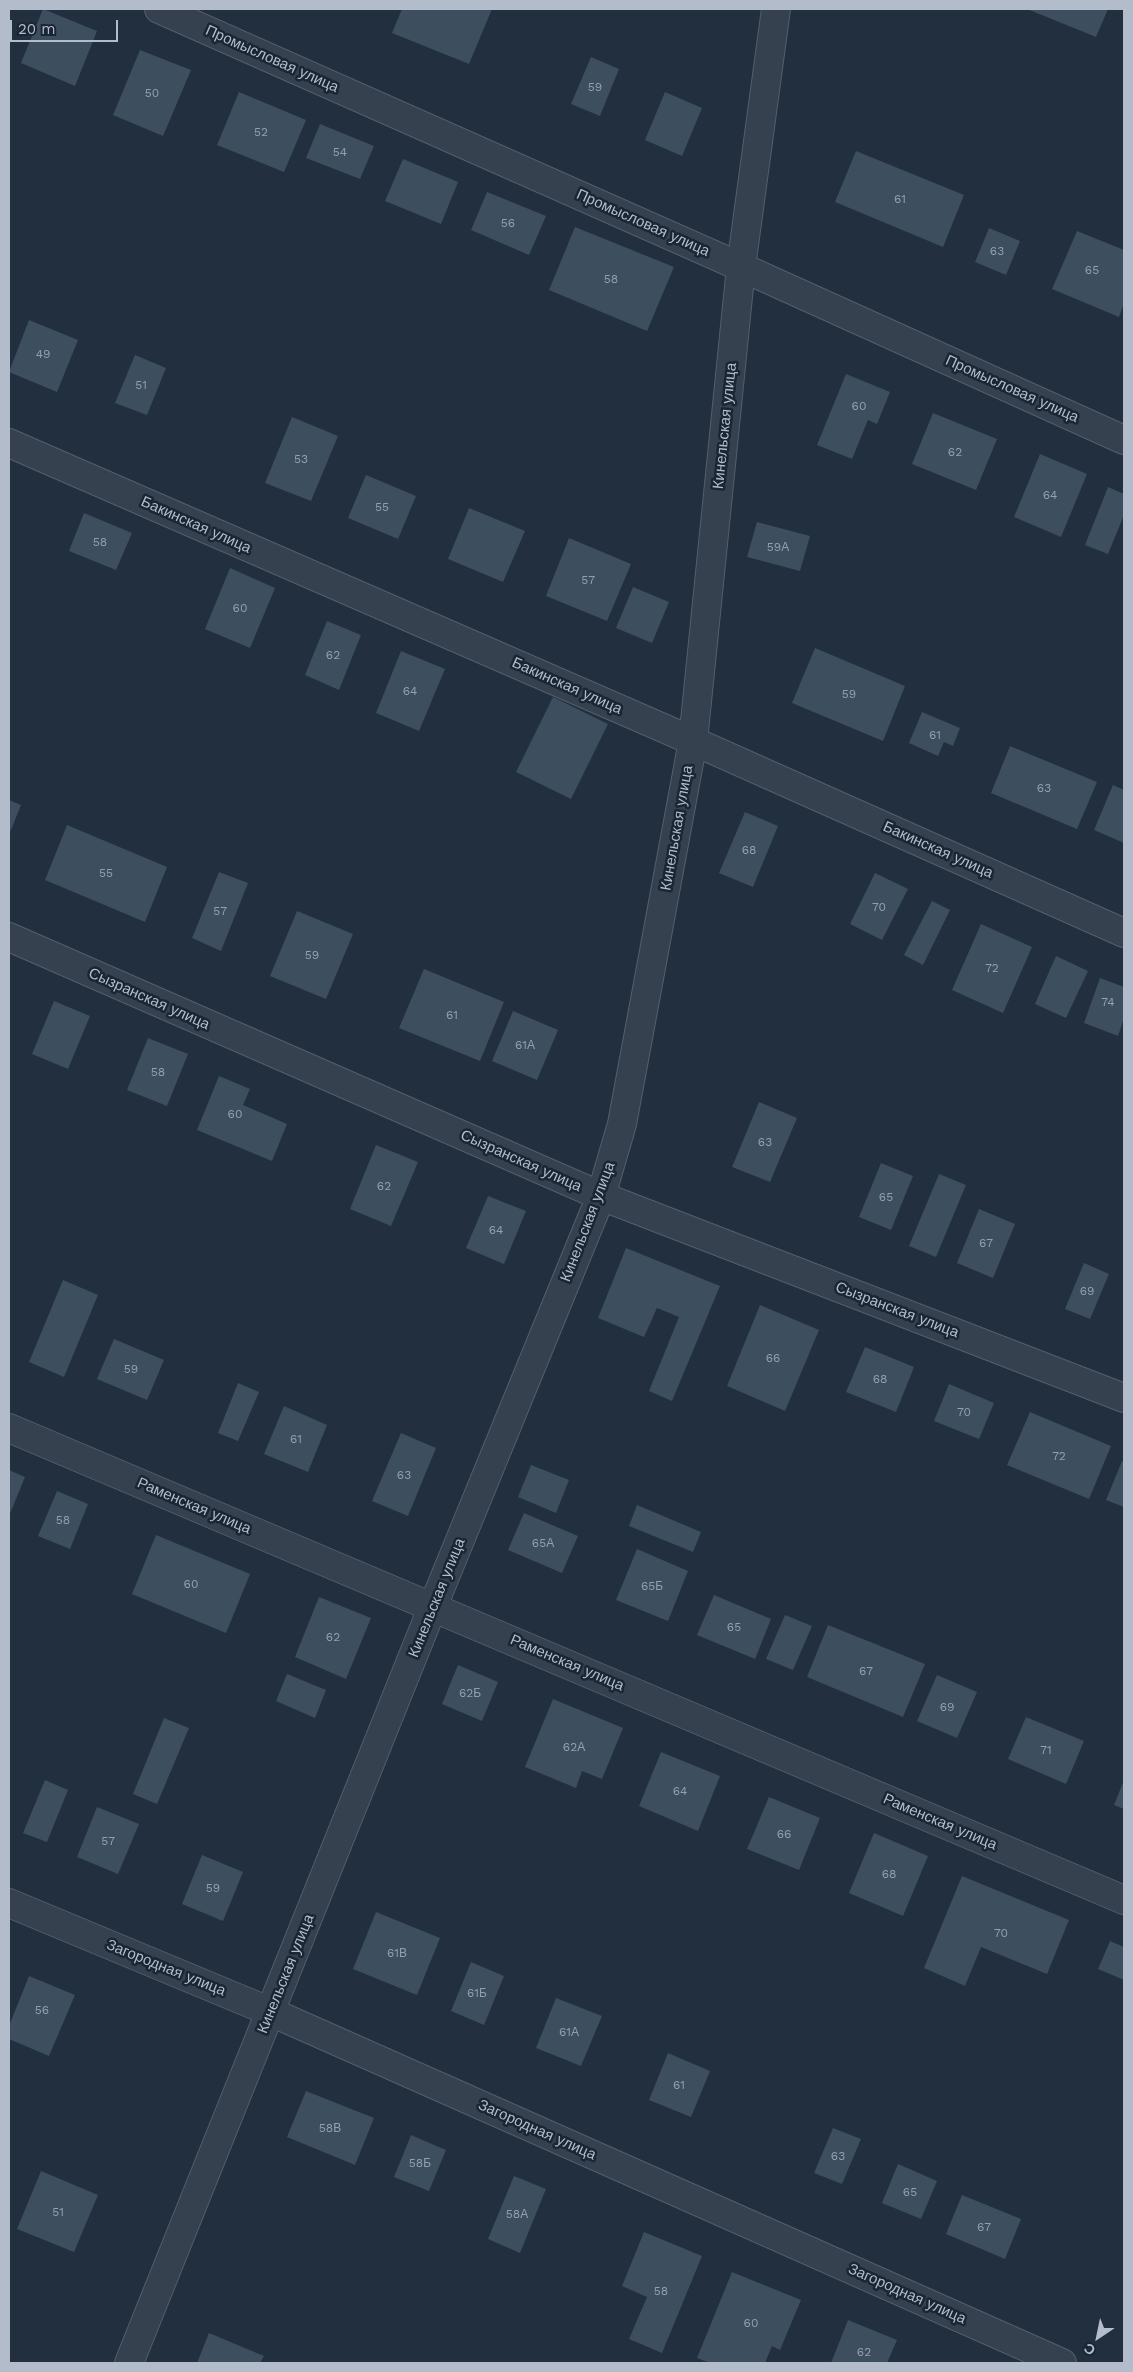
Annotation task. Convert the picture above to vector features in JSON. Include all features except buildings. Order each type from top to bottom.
[{"type":"street","name":"Промысловая улица","points":[[159,9],[741,266],[1124,440]]},
{"type":"street","name":"Кинельская улица","points":[[129,2363],[433,1606],[601,1196],[622,1124],[693,741],[741,266],[776,9]]},
{"type":"street","name":"Бакинская улица","points":[[9,443],[693,741],[1124,933]]},
{"type":"street","name":"Сызранская улица","points":[[9,937],[601,1196],[1124,1398]]},
{"type":"street","name":"Раменская улица","points":[[9,1428],[1124,1900]]},
{"type":"street","name":"Загородная улица","points":[[9,1903],[271,2012],[1062,2363]]}]
